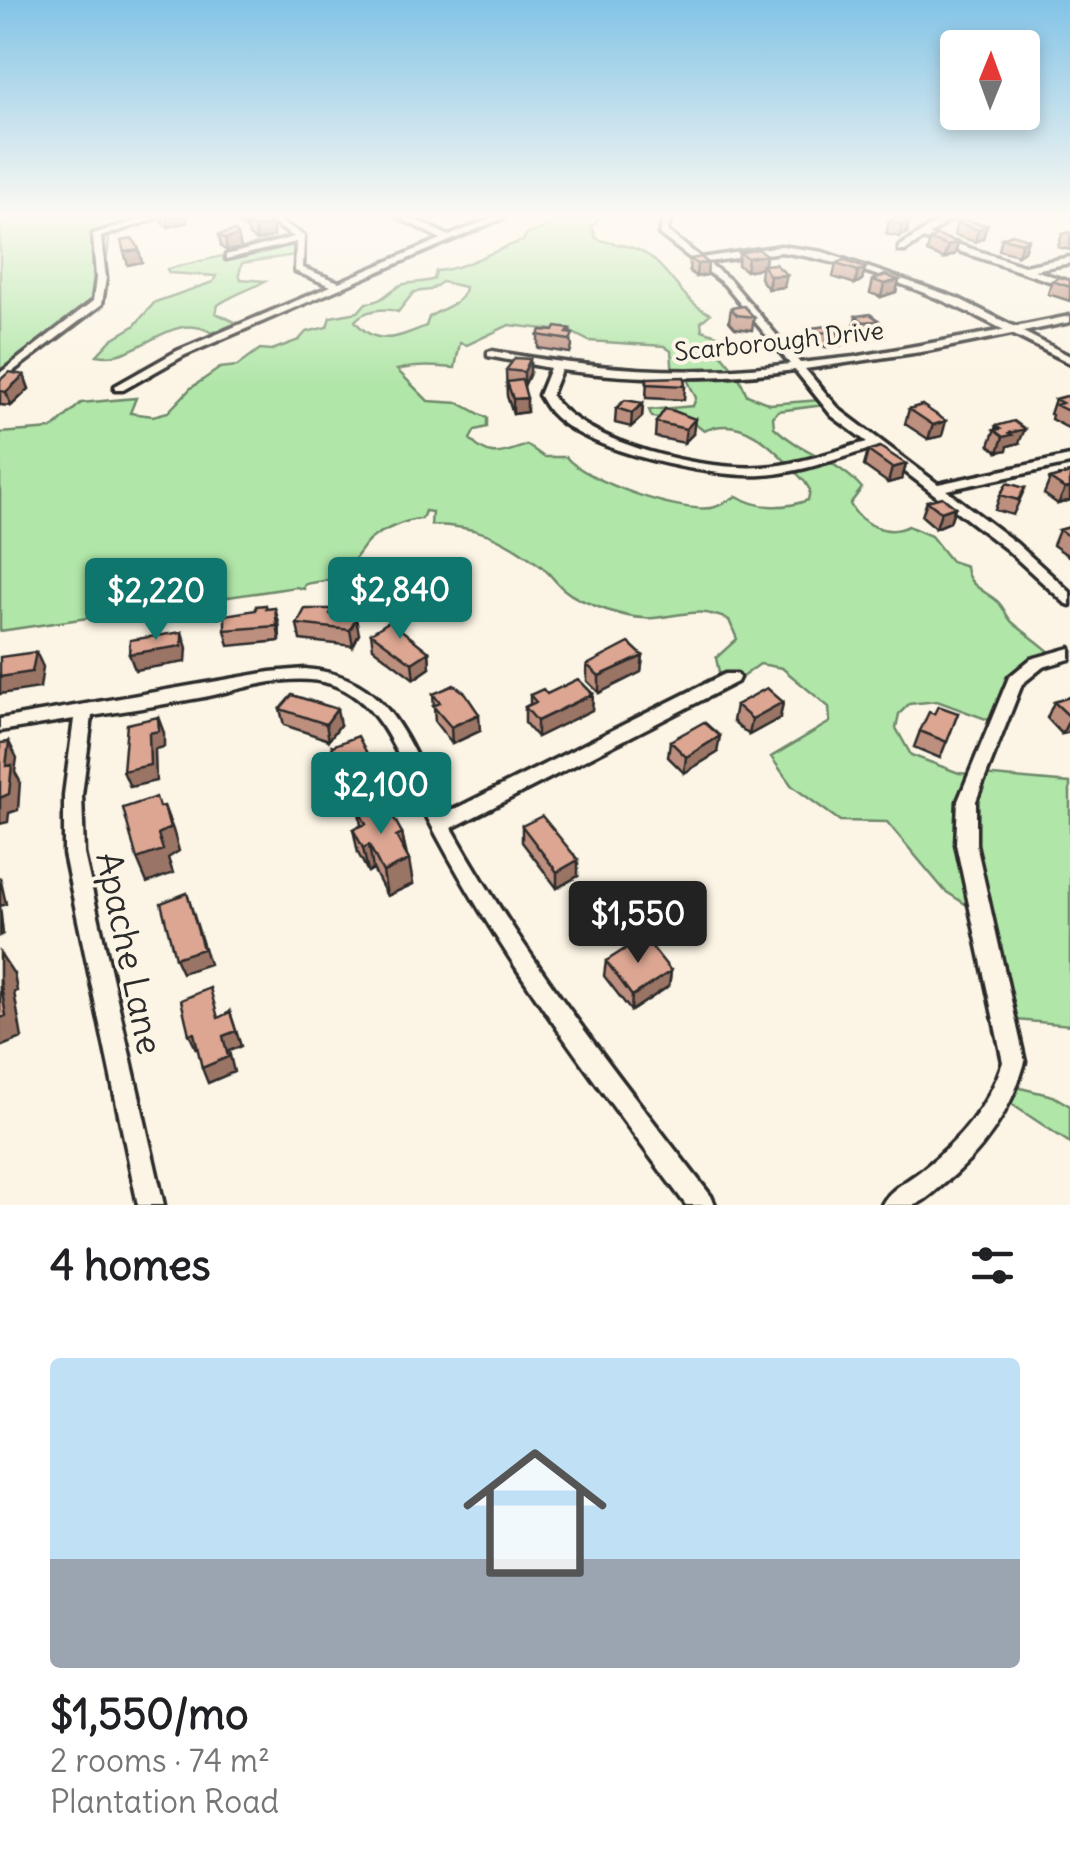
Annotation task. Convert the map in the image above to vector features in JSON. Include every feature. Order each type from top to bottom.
[{"type":"street","points":[[0,378],[98,302],[100,273]]},
{"type":"street","points":[[308,273],[339,286]]},
{"type":"street","points":[[119,388],[181,353],[369,273]]},
{"type":"street","points":[[717,273],[836,413],[1011,546],[1070,600]]},
{"type":"street","points":[[877,273],[954,300],[1070,360]]},
{"type":"street","points":[[1036,273],[1070,285]]},
{"type":"street","name":"Scarborough Drive","points":[[492,354],[557,365],[680,376],[795,366],[946,345],[1070,319]]},
{"type":"street","points":[[557,365],[545,395],[550,407],[563,418],[628,448],[697,466],[760,471],[875,444]]},
{"type":"street","points":[[938,488],[1070,460]]},
{"type":"street","points":[[894,1205],[978,1136],[1008,1090],[1014,1062],[966,844],[967,801],[1014,682],[1037,663],[1070,653]]},
{"type":"street","points":[[0,725],[274,679],[334,678],[358,689],[379,706],[440,825],[508,938],[574,1036],[702,1205]]},
{"type":"street","points":[[440,825],[731,678]]},
{"type":"street","name":"Apache Lane","points":[[84,711],[73,795],[74,854],[151,1205]]},
{"type":"green space","points":[[0,273],[105,273],[91,305],[0,375]]},
{"type":"green space","points":[[173,273],[239,273],[241,279],[265,281],[218,305],[216,313],[237,323],[212,333],[183,327],[126,352],[97,355],[112,339],[134,326],[155,302],[213,282],[216,276]]},
{"type":"green space","points":[[435,273],[667,273],[690,300],[710,314],[701,322],[702,330],[720,336],[714,345],[738,375],[747,395],[770,404],[820,400],[824,405],[778,411],[773,417],[774,427],[842,470],[862,488],[850,504],[860,517],[875,527],[891,530],[908,526],[931,536],[951,561],[966,566],[973,583],[999,603],[1012,622],[1057,659],[1031,670],[994,722],[937,701],[909,704],[899,714],[896,728],[911,755],[959,773],[1070,783],[1070,1025],[1005,1019],[973,909],[945,891],[887,822],[840,821],[792,786],[771,757],[830,722],[829,707],[782,668],[760,664],[722,686],[716,658],[737,639],[729,620],[709,613],[645,618],[605,609],[572,595],[512,546],[475,530],[431,525],[432,512],[425,511],[422,519],[401,524],[370,540],[340,574],[304,585],[304,589],[296,587],[0,631],[0,433],[52,429],[81,403],[136,398],[130,413],[153,416],[168,412],[191,388],[220,368],[237,366],[260,349],[272,350],[299,340],[306,332],[327,327],[330,317],[358,312],[366,303],[401,285],[434,279]],"holes":[[[442,282],[465,287],[456,302],[429,317],[426,326],[397,336],[371,335],[355,321],[375,310],[398,312],[414,292],[430,290]],[[509,325],[571,332],[589,341],[664,346],[671,351],[673,376],[686,377],[696,398],[693,406],[649,410],[652,417],[695,424],[704,431],[719,426],[748,431],[773,449],[805,482],[810,490],[808,500],[771,506],[737,496],[715,507],[683,506],[614,486],[566,457],[544,457],[527,445],[490,453],[470,439],[475,430],[487,427],[487,418],[459,403],[428,401],[397,370],[455,368],[460,343],[467,345]]]},
{"type":"green space","points":[[1008,1085],[1053,1096],[1070,1106],[1070,1143],[1004,1099]]},
{"type":"building","points":[[885,275],[899,280],[884,284],[873,280]]},
{"type":"building","points":[[1059,277],[1070,280],[1070,287],[1052,281]]},
{"type":"building","points":[[744,306],[754,317],[737,315],[731,308]]},
{"type":"building","points":[[870,314],[878,320],[864,322],[856,316]]},
{"type":"building","points":[[836,325],[844,331],[816,333],[811,328]]},
{"type":"building","points":[[556,327],[570,329],[570,340],[538,335],[541,330],[554,331]]},
{"type":"building","points":[[515,358],[530,359],[524,372],[506,370]]},
{"type":"building","points":[[9,372],[24,375],[6,392],[0,391],[0,380]]},
{"type":"building","points":[[684,377],[685,386],[647,384],[647,378]]},
{"type":"building","points":[[522,380],[527,398],[513,399],[507,382]]},
{"type":"building","points":[[1070,398],[1070,412],[1056,405],[1062,403],[1055,399]]},
{"type":"building","points":[[625,400],[643,403],[632,413],[616,408]]},
{"type":"building","points":[[922,405],[946,421],[933,425],[909,409]]},
{"type":"building","points":[[665,409],[695,419],[686,429],[656,422]]},
{"type":"building","points":[[1014,421],[1025,429],[1003,437],[994,430],[1000,429],[996,426]]},
{"type":"building","points":[[880,447],[906,464],[892,468],[868,451]]},
{"type":"building","points":[[1070,473],[1070,487],[1065,489],[1050,479]]},
{"type":"building","points":[[1007,483],[1025,488],[1018,500],[1000,495]]},
{"type":"building","points":[[942,497],[955,507],[941,512],[927,501]]},
{"type":"building","points":[[266,605],[266,609],[275,608],[277,626],[225,630],[225,615]]},
{"type":"building","points":[[305,609],[333,609],[330,614],[356,618],[350,630],[297,624]]},
{"type":"building","points":[[390,621],[429,652],[412,663],[371,633]]},
{"type":"building","points":[[182,632],[182,646],[129,654],[130,640]]},
{"type":"building","points":[[629,643],[643,656],[599,676],[587,665]]},
{"type":"building","points":[[36,652],[32,672],[0,677],[0,657]]},
{"type":"building","points":[[578,679],[593,694],[537,721],[525,707],[536,702],[530,695],[543,689],[547,694]]},
{"type":"building","points":[[454,685],[464,692],[479,714],[451,727],[433,706],[440,703],[433,694]]},
{"type":"building","points":[[767,688],[783,702],[752,719],[736,705]]},
{"type":"building","points":[[292,695],[337,709],[326,724],[280,709]]},
{"type":"building","points":[[1070,697],[1070,717],[1054,702]]},
{"type":"building","points":[[938,706],[958,713],[947,742],[920,731],[929,712],[934,714]]},
{"type":"building","points":[[158,717],[159,731],[149,733],[150,765],[123,771],[127,724]]},
{"type":"building","points":[[704,722],[720,736],[686,757],[670,741]]},
{"type":"building","points":[[358,736],[374,767],[366,770],[373,784],[353,792],[332,746]]},
{"type":"building","points":[[9,742],[9,794],[0,798],[0,743]]},
{"type":"building","points":[[156,797],[159,807],[164,806],[170,828],[158,834],[163,850],[137,859],[123,808]]},
{"type":"building","points":[[378,803],[385,816],[391,813],[402,833],[396,836],[409,860],[383,872],[369,845],[363,848],[353,829],[366,824],[359,811]]},
{"type":"building","points":[[542,816],[578,860],[557,872],[522,826]]},
{"type":"building","points":[[187,893],[203,949],[175,958],[161,903]]},
{"type":"building","points":[[644,937],[671,971],[632,996],[606,961]]},
{"type":"building","points":[[0,979],[6,1016],[0,1018]]},
{"type":"building","points":[[210,988],[218,1018],[230,1012],[236,1031],[223,1036],[228,1057],[202,1068],[181,1000]]}]
